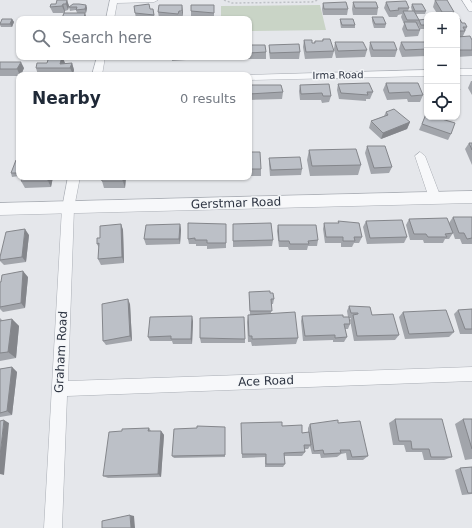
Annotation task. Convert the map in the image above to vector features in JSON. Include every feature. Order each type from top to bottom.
[{"type":"street","points":[[111,16],[114,1],[154,0]]},
{"type":"street","points":[[466,0],[472,9]]},
{"type":"street","points":[[97,72],[100,60]]},
{"type":"street","points":[[460,72],[472,72]]},
{"type":"street","name":"Irma Road","points":[[252,77],[424,73]]},
{"type":"street","points":[[420,156],[435,198]]},
{"type":"street","name":"Graham Road","points":[[53,528],[68,208],[73,180]]},
{"type":"street","name":"Gerstmar Road","points":[[0,209],[472,197]]},
{"type":"street","name":"Ace Road","points":[[60,389],[472,374]]},
{"type":"path","points":[[224,0],[232,3],[312,2],[318,0]]},
{"type":"green space","points":[[320,5],[326,30],[252,31],[252,16],[221,16],[221,6]]},
{"type":"building","points":[[57,0],[67,0],[66,4],[63,4],[62,6],[50,7],[51,4],[56,4]]},
{"type":"building","points":[[435,0],[447,0],[454,12],[442,12]]},
{"type":"building","points":[[406,1],[409,8],[398,8],[399,10],[390,11],[386,2]]},
{"type":"building","points":[[346,2],[348,9],[324,9],[323,3]]},
{"type":"building","points":[[353,2],[376,2],[378,8],[355,8]]},
{"type":"building","points":[[73,4],[86,5],[85,9],[76,10],[77,7],[69,7]]},
{"type":"building","points":[[149,4],[150,9],[153,9],[154,15],[135,13],[134,6]]},
{"type":"building","points":[[412,4],[422,4],[426,11],[415,11]]},
{"type":"building","points":[[159,5],[182,5],[182,11],[179,11],[178,14],[158,12]]},
{"type":"building","points":[[191,5],[214,5],[214,13],[191,11]]},
{"type":"building","points":[[403,11],[414,11],[419,20],[407,20]]},
{"type":"building","points":[[64,13],[85,13],[84,16],[63,16]]},
{"type":"building","points":[[372,17],[383,17],[386,24],[375,24]]},
{"type":"building","points":[[2,19],[12,19],[10,24],[0,24]]},
{"type":"building","points":[[340,19],[353,19],[355,25],[342,25]]},
{"type":"building","points":[[424,19],[424,25],[421,25],[419,20]]},
{"type":"building","points":[[460,20],[462,23],[465,23],[467,27],[463,27],[465,31],[460,31]]},
{"type":"building","points":[[404,22],[416,22],[420,30],[407,30]]},
{"type":"building","points":[[470,36],[472,40],[472,50],[460,50],[460,37]]},
{"type":"building","points":[[323,39],[330,39],[334,51],[306,52],[304,40],[312,40],[312,43],[315,43],[315,41],[323,41]]},
{"type":"building","points":[[335,42],[363,42],[367,50],[338,51]]},
{"type":"building","points":[[370,42],[394,42],[397,50],[373,50]]},
{"type":"building","points":[[401,42],[424,42],[424,49],[405,50]]},
{"type":"building","points":[[299,44],[300,52],[270,53],[269,45]]},
{"type":"building","points":[[252,45],[265,45],[266,52],[252,53]]},
{"type":"building","points":[[48,60],[61,60],[60,64],[72,63],[70,68],[36,68],[37,63],[47,63]]},
{"type":"building","points":[[0,62],[21,62],[17,69],[0,69]]},
{"type":"building","points":[[369,83],[373,92],[367,92],[368,95],[341,93],[338,84]]},
{"type":"building","points":[[386,83],[418,83],[423,95],[411,96],[409,92],[389,93]]},
{"type":"building","points":[[329,84],[331,96],[323,96],[322,93],[301,94],[300,85]]},
{"type":"building","points":[[252,85],[281,85],[283,92],[252,94]]},
{"type":"building","points":[[394,109],[410,122],[383,133],[371,121],[388,115],[386,112]]},
{"type":"building","points":[[424,119],[445,120],[455,123],[451,134],[422,124]]},
{"type":"building","points":[[469,143],[472,143],[472,150]]},
{"type":"building","points":[[367,146],[385,146],[392,167],[374,168]]},
{"type":"building","points":[[356,149],[361,165],[312,166],[309,150]]},
{"type":"building","points":[[252,152],[260,152],[261,169],[252,169]]},
{"type":"building","points":[[300,157],[302,169],[271,170],[269,158]]},
{"type":"building","points":[[16,160],[16,173],[11,173]]},
{"type":"building","points":[[22,180],[48,180],[48,181]]},
{"type":"building","points":[[102,180],[123,180],[123,181]]},
{"type":"building","points":[[453,217],[472,217],[472,238],[467,239],[464,233],[459,233]]},
{"type":"building","points":[[447,218],[453,233],[445,234],[447,237],[428,237],[426,234],[414,234],[409,219]]},
{"type":"building","points":[[402,220],[407,237],[370,238],[366,221]]},
{"type":"building","points":[[338,221],[359,223],[362,237],[354,237],[355,241],[343,241],[343,237],[326,237],[324,223],[339,223]]},
{"type":"building","points":[[188,223],[226,224],[226,243],[207,243],[207,240],[195,240],[195,238],[188,239]]},
{"type":"building","points":[[271,223],[273,240],[233,241],[233,224]]},
{"type":"building","points":[[121,224],[122,257],[98,259],[99,243],[97,244],[97,238],[100,238],[100,226]]},
{"type":"building","points":[[180,224],[179,239],[144,239],[146,225]]},
{"type":"building","points":[[278,225],[316,225],[318,240],[308,241],[309,244],[290,244],[289,241],[279,241]]},
{"type":"building","points":[[25,229],[22,257],[0,260],[6,232]]},
{"type":"building","points":[[23,271],[21,303],[0,307],[0,282],[2,275]]},
{"type":"building","points":[[270,291],[270,293],[273,293],[274,299],[271,299],[272,311],[250,311],[249,292]]},
{"type":"building","points":[[128,299],[130,336],[103,341],[102,304]]},
{"type":"building","points":[[349,306],[370,307],[372,315],[393,314],[399,335],[357,336],[353,315],[358,313],[351,313]]},
{"type":"building","points":[[472,309],[472,329],[465,329],[458,310]]},
{"type":"building","points":[[446,310],[454,332],[409,334],[403,312]]},
{"type":"building","points":[[295,312],[298,338],[252,339],[252,336],[249,336],[248,315]]},
{"type":"building","points":[[343,315],[343,317],[349,317],[350,324],[344,324],[347,337],[335,338],[335,335],[305,336],[302,316]]},
{"type":"building","points":[[192,316],[191,339],[171,339],[171,336],[148,337],[150,317]]},
{"type":"building","points":[[244,317],[245,339],[200,338],[200,318]]},
{"type":"building","points":[[12,319],[8,352],[0,353],[0,321]]},
{"type":"building","points":[[12,367],[7,411],[0,413],[0,369]]},
{"type":"building","points":[[395,419],[442,419],[452,457],[431,457],[429,449],[412,449],[411,441],[399,441]]},
{"type":"building","points":[[463,419],[472,419],[472,449]]},
{"type":"building","points":[[4,420],[0,456],[0,421]]},
{"type":"building","points":[[338,420],[338,423],[360,421],[368,456],[352,457],[350,450],[340,450],[341,453],[324,454],[323,450],[314,451],[310,424]]},
{"type":"building","points":[[282,422],[282,426],[302,425],[302,433],[309,432],[311,445],[304,445],[305,452],[284,453],[285,464],[266,464],[266,454],[242,454],[241,423]]},
{"type":"building","points":[[197,426],[225,427],[225,455],[172,456],[174,429],[197,428]]},
{"type":"building","points":[[149,428],[148,431],[161,431],[158,474],[103,476],[109,432],[122,431],[122,429]]},
{"type":"building","points":[[472,467],[472,493],[468,493],[460,468]]},
{"type":"building","points":[[130,515],[131,528],[102,528],[102,521]]}]
